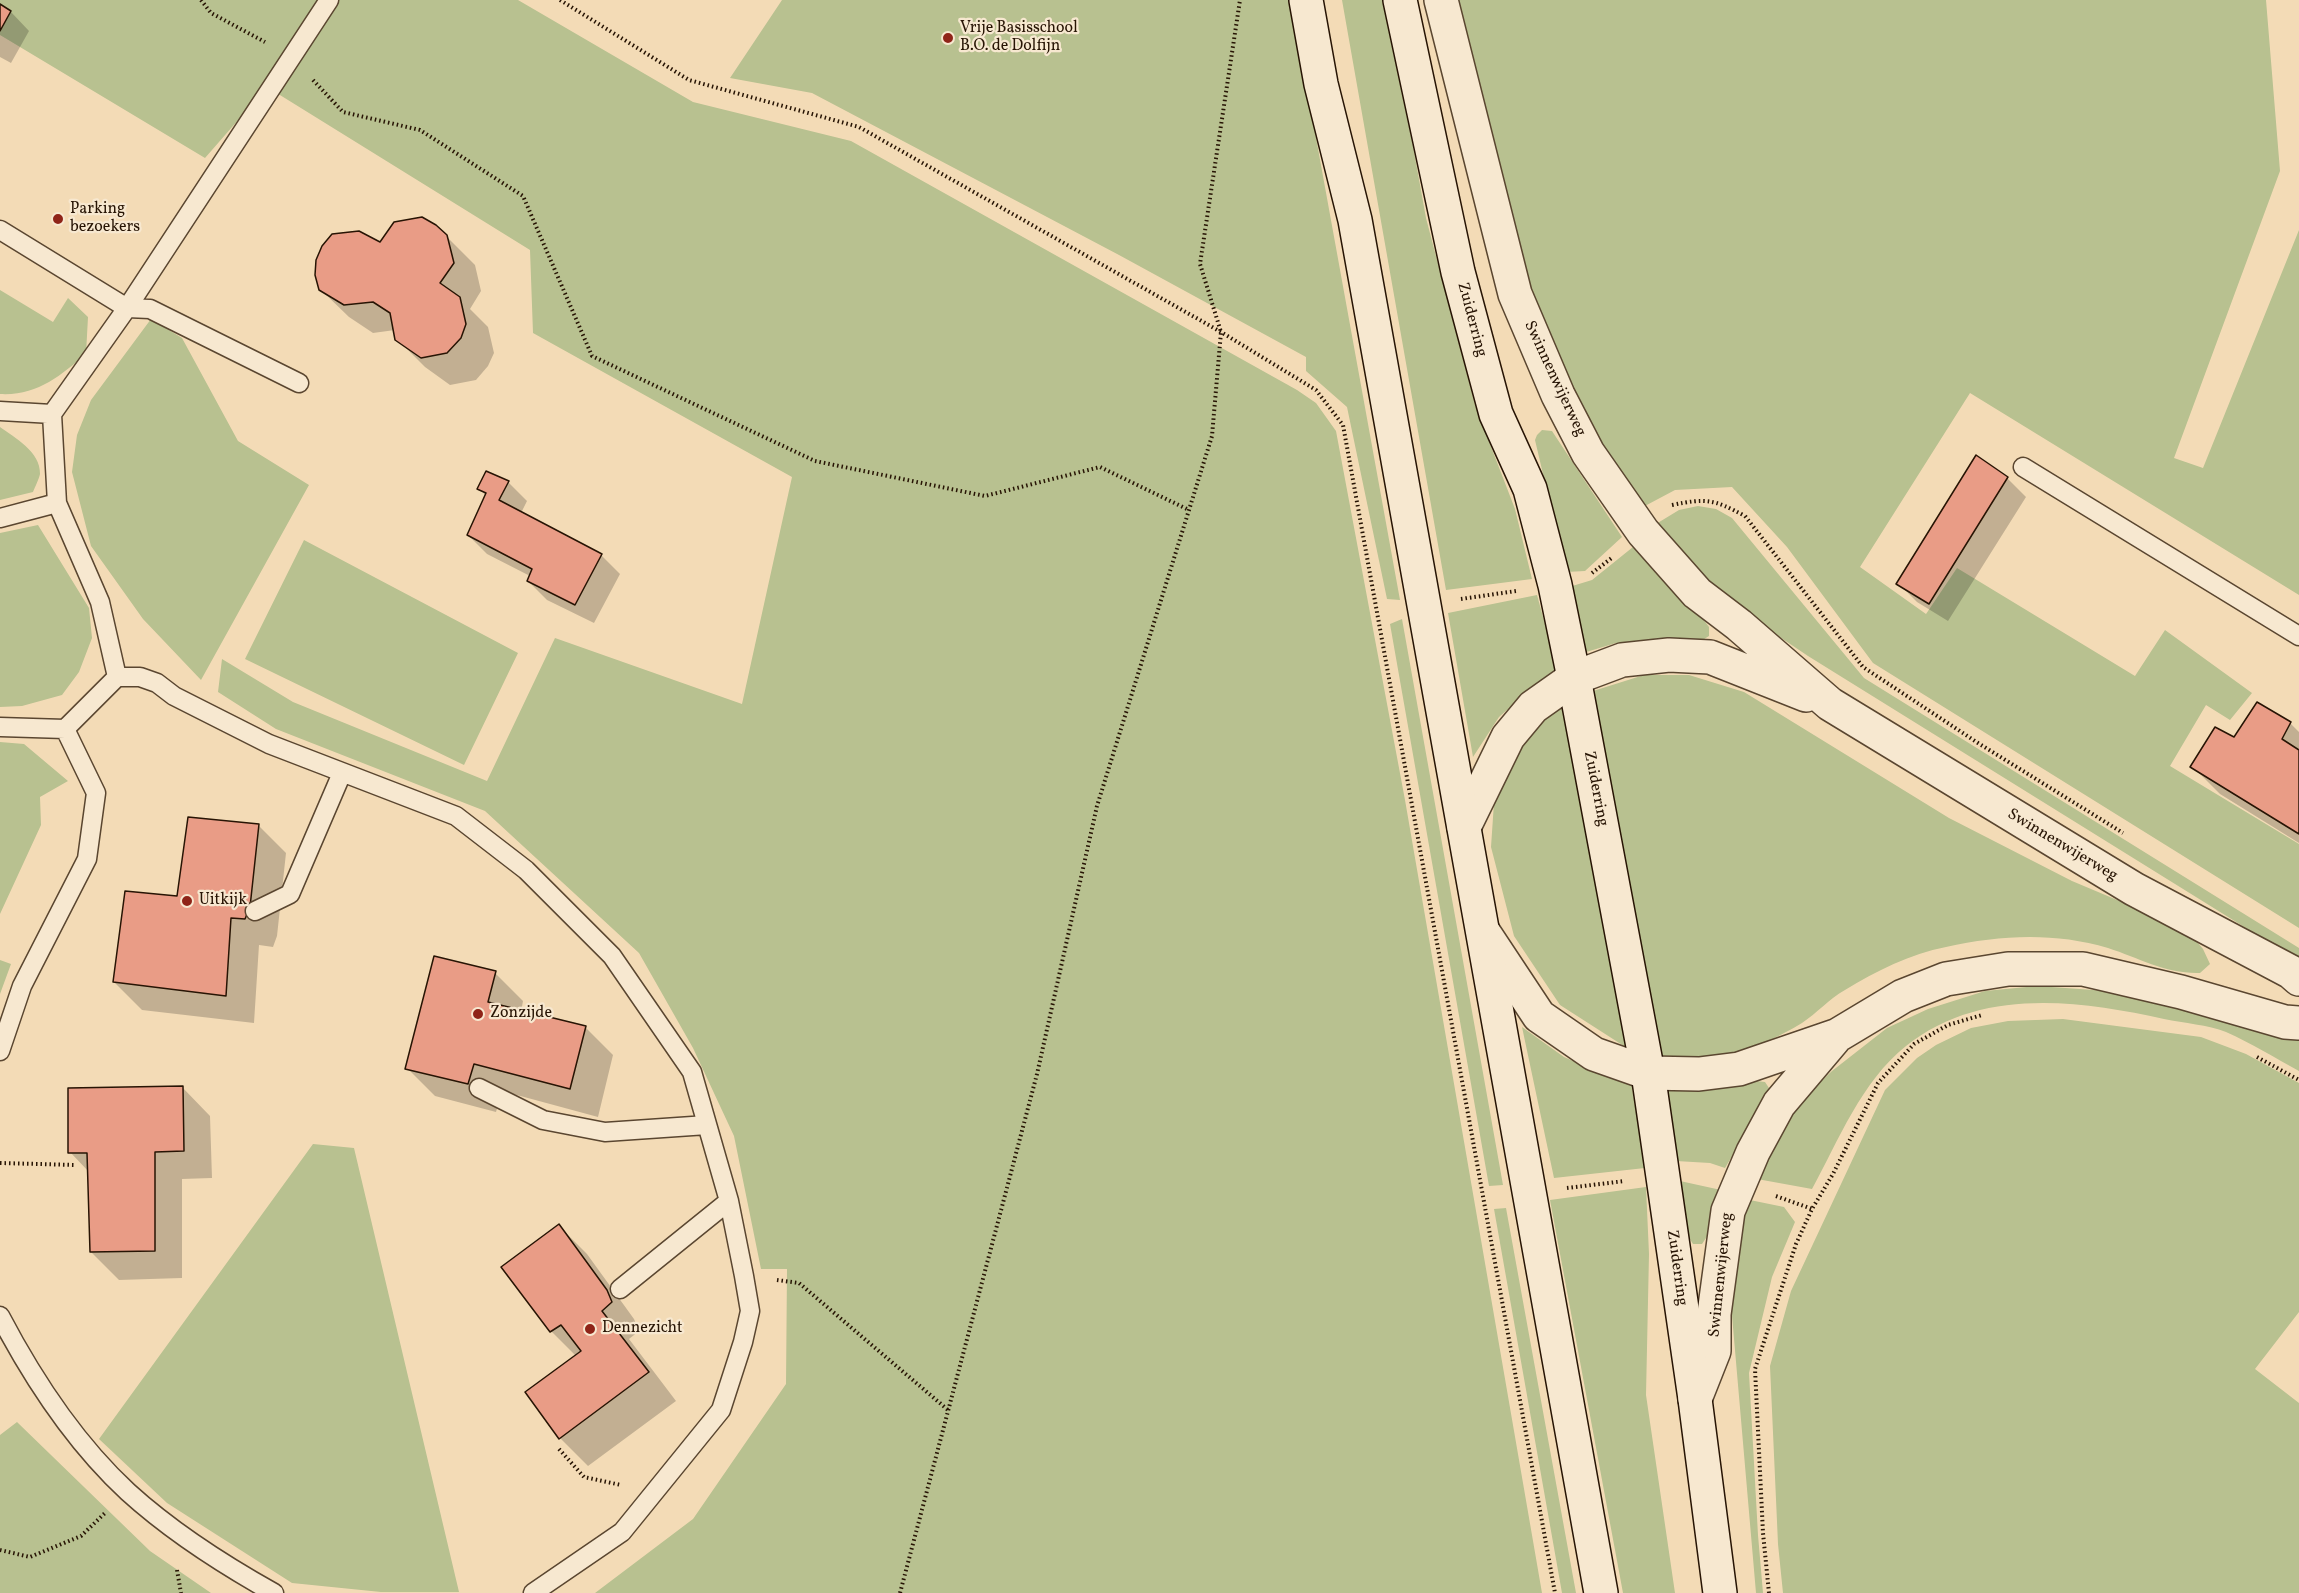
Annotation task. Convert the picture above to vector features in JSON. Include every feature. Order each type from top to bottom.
[{"type":"main road","points":[[1306,0],[1321,84],[1355,220],[1601,1593]]},
{"type":"main road","name":"Zuiderring","points":[[1400,0],[1458,272],[1496,414],[1530,489],[1555,585],[1574,678],[1648,1073],[1695,1399],[1720,1593]]},
{"type":"main road","name":"Swinnenwijerweg","points":[[1441,0],[1515,294],[1558,395],[1588,453],[1643,532],[1697,593],[1830,704],[2134,889],[2291,972],[2299,979]]},
{"type":"main road","name":"Swinnenwijerweg","points":[[1464,827],[1508,736],[1533,707],[1574,678],[1622,660],[1669,655],[1710,657],[1830,704]]},
{"type":"main road","name":"Swinnenwijerweg","points":[[1484,933],[1539,1016],[1594,1054],[1648,1073],[1699,1074],[1739,1069],[1838,1035],[1904,996],[1946,979],[2008,969],[2083,969],[2181,992],[2285,1022],[2299,1023]]},
{"type":"main road","name":"Swinnenwijerweg","points":[[1695,1399],[1714,1351],[1714,1314],[1728,1211],[1753,1152],[1779,1104],[1838,1035]]},
{"type":"lane","points":[[117,677],[100,602],[57,503],[52,414],[127,308],[329,0]]},
{"type":"lane","points":[[0,230],[127,308],[150,309],[299,383]]},
{"type":"lane","points":[[0,411],[52,414]]},
{"type":"lane","points":[[2023,467],[2299,636]]},
{"type":"lane","points":[[0,518],[57,503]]},
{"type":"lane","points":[[0,727],[65,729],[117,677],[140,677],[158,683],[174,696],[269,744],[456,816],[526,870],[612,956],[692,1072],[729,1201],[744,1276],[750,1311],[743,1342],[720,1410],[622,1532],[533,1593]]},
{"type":"lane","points":[[0,1051],[22,986],[87,860],[96,793],[65,729]]},
{"type":"lane","points":[[255,911],[290,894],[342,772]]},
{"type":"lane","points":[[479,1088],[543,1120],[605,1132],[707,1125]]},
{"type":"lane","points":[[620,1289],[729,1201]]},
{"type":"lane","points":[[0,1316],[69,1428],[128,1491],[168,1525],[225,1566],[274,1593]]},
{"type":"path","points":[[201,0],[211,13],[292,56],[343,112],[420,130],[523,196],[592,356],[815,461],[985,496],[1100,467],[1189,510]]},
{"type":"path","points":[[560,0],[689,80],[859,128],[1221,332],[1316,390],[1343,425],[1555,1593]]},
{"type":"path","points":[[900,1593],[1037,1074],[1097,806],[1212,436],[1221,332],[1200,264],[1240,0]]},
{"type":"path","points":[[1769,1593],[1763,1533],[1755,1369],[1785,1274],[1812,1209],[1833,1173],[1878,1083],[1914,1044],[1948,1025],[1985,1014]]},
{"type":"path","points":[[2250,1053],[2299,1080]]},
{"type":"path","points":[[0,1163],[76,1165]]},
{"type":"path","points":[[744,1276],[799,1283],[948,1410]]},
{"type":"path","points":[[560,1449],[584,1477],[654,1492]]},
{"type":"path","points":[[0,1550],[30,1557],[81,1536],[128,1491]]},
{"type":"green space","points":[[0,0],[518,0],[693,102],[851,141],[1297,390],[1316,403],[1336,431],[1405,800],[1542,1593],[595,1593],[693,1519],[786,1384],[787,1269],[761,1269],[734,1136],[693,1048],[639,953],[485,811],[276,729],[218,692],[222,659],[293,702],[487,781],[555,638],[742,704],[792,477],[533,333],[530,250],[267,87],[205,158],[0,35]]},
{"type":"green space","points":[[782,0],[1291,0],[1400,600],[1387,599],[1347,407],[1306,371],[1306,357],[1119,255],[812,93],[730,78]]},
{"type":"green space","points":[[1342,0],[1382,0],[1426,218],[1475,405],[1515,509],[1532,579],[1446,590]]},
{"type":"green space","points":[[1452,0],[2266,0],[2280,171],[2174,458],[2203,468],[2299,230],[2299,595],[1970,393],[1860,567],[1926,614],[1957,568],[2135,676],[2165,630],[2252,693],[2230,720],[2206,705],[2170,766],[2299,844],[2299,928],[1873,663],[1787,547],[1732,487],[1675,490],[1643,507],[1569,394],[1528,289]]},
{"type":"green space","points":[[0,290],[53,322],[68,298],[88,317],[86,354],[57,377],[37,388],[13,394],[0,394]]},
{"type":"green space","points":[[151,319],[182,338],[238,441],[309,485],[201,680],[143,619],[91,546],[72,472],[77,435],[91,400]]},
{"type":"green space","points":[[0,427],[19,440],[31,452],[39,466],[40,474],[33,492],[0,500]]},
{"type":"green space","points":[[1542,430],[1552,431],[1622,537],[1585,571],[1566,572],[1535,440]]},
{"type":"green space","points":[[1698,506],[1716,509],[1732,518],[1864,678],[2299,948],[2299,961],[1808,656],[1741,611],[1694,567],[1656,524],[1679,510]]},
{"type":"green space","points":[[38,525],[89,608],[92,638],[79,672],[62,695],[22,706],[0,707],[0,533]]},
{"type":"green space","points":[[304,540],[518,653],[464,765],[245,659]]},
{"type":"green space","points":[[1633,547],[1661,579],[1703,619],[1709,627],[1709,636],[1701,641],[1616,643],[1583,653],[1569,587],[1592,580]]},
{"type":"green space","points":[[1537,595],[1559,675],[1524,695],[1499,717],[1473,757],[1448,613]]},
{"type":"green space","points":[[1402,619],[1503,1185],[1489,1186],[1390,624]]},
{"type":"green space","points":[[1644,675],[1689,675],[1744,692],[1949,818],[2072,881],[2167,921],[2193,937],[2203,949],[2210,964],[2200,973],[2188,973],[2153,965],[2108,948],[2047,937],[2007,938],[1966,943],[1919,954],[1881,970],[1839,994],[1794,1028],[1741,1052],[1707,1059],[1658,1056],[1590,692]]},
{"type":"green space","points":[[1564,699],[1627,1048],[1560,1005],[1514,936],[1491,847],[1495,788],[1517,750],[1540,722]]},
{"type":"green space","points":[[0,742],[24,744],[68,781],[40,797],[41,825],[0,914]]},
{"type":"green space","points":[[0,960],[11,964],[0,994]]},
{"type":"green space","points":[[2037,986],[2122,992],[2237,1020],[2299,1041],[2299,1071],[2235,1036],[2204,1026],[2098,1007],[2030,1003],[1997,1007],[1965,1014],[1935,1027],[1906,1046],[1890,1060],[1852,1113],[1812,1189],[1757,1179],[1793,1108],[1832,1071],[1887,1028],[1928,1009],[1985,991]]},
{"type":"green space","points":[[2063,1019],[2201,1037],[2246,1054],[2299,1083],[2299,1312],[2255,1369],[2299,1403],[2299,1593],[1783,1593],[1778,1544],[1770,1366],[1791,1291],[1885,1090],[1917,1058],[1936,1045],[1971,1028],[2008,1021]]},
{"type":"green space","points":[[1522,1027],[1564,1057],[1603,1074],[1631,1082],[1645,1168],[1554,1178]]},
{"type":"green space","points":[[1748,1080],[1765,1082],[1769,1088],[1768,1095],[1725,1168],[1710,1163],[1676,1161],[1666,1086]]},
{"type":"green space","points":[[313,1144],[354,1148],[459,1592],[381,1592],[292,1583],[167,1503],[99,1439]]},
{"type":"green space","points":[[1680,1181],[1721,1190],[1708,1235],[1702,1244],[1693,1244],[1688,1236]]},
{"type":"green space","points":[[1646,1187],[1649,1254],[1646,1395],[1675,1593],[1623,1593],[1550,1200]]},
{"type":"green space","points":[[1745,1199],[1784,1207],[1795,1222],[1772,1277],[1749,1373],[1763,1593],[1756,1593],[1731,1304]]},
{"type":"green space","points":[[1506,1208],[1576,1593],[1562,1593],[1494,1209]]},
{"type":"green space","points":[[17,1422],[150,1551],[211,1593],[0,1593],[0,1435]]},
{"type":"building","points":[[0,4],[11,11],[0,31]]},
{"type":"building","points":[[422,217],[447,235],[454,263],[440,283],[460,297],[466,324],[461,338],[447,353],[421,358],[395,340],[390,313],[373,302],[344,305],[319,290],[315,275],[316,260],[322,246],[332,234],[359,231],[380,242],[394,222]]},
{"type":"building","points":[[1976,455],[2008,477],[1929,604],[1896,584]]},
{"type":"building","points":[[486,471],[509,481],[499,500],[602,554],[575,605],[527,581],[532,569],[467,535],[486,493],[477,489]]},
{"type":"building","points":[[2257,702],[2291,722],[2282,739],[2299,750],[2299,834],[2190,767],[2215,727],[2234,737]]},
{"type":"building","name":"Uitkijk","points":[[188,817],[259,824],[250,907],[245,919],[231,918],[226,996],[113,982],[125,891],[177,896]]},
{"type":"building","name":"Zonzijde","points":[[434,956],[496,971],[488,1002],[586,1026],[570,1089],[474,1064],[468,1084],[405,1069]]},
{"type":"building","points":[[183,1086],[184,1151],[155,1152],[155,1251],[90,1252],[87,1153],[68,1153],[68,1088]]},
{"type":"building","name":"Dennezicht","points":[[559,1224],[607,1290],[612,1302],[602,1311],[649,1372],[559,1439],[525,1392],[581,1351],[561,1325],[550,1332],[501,1267]]},
{"type":"place","name":"Vrije Basisschool B.O. de Dolfijn","points":[[948,38]]},
{"type":"place","name":"Parking bezoekers","points":[[58,219]]},
{"type":"place","name":"Uitkijk","points":[[187,901]]},
{"type":"place","name":"Zonzijde","points":[[478,1014]]},
{"type":"place","name":"Dennezicht","points":[[590,1329]]}]
